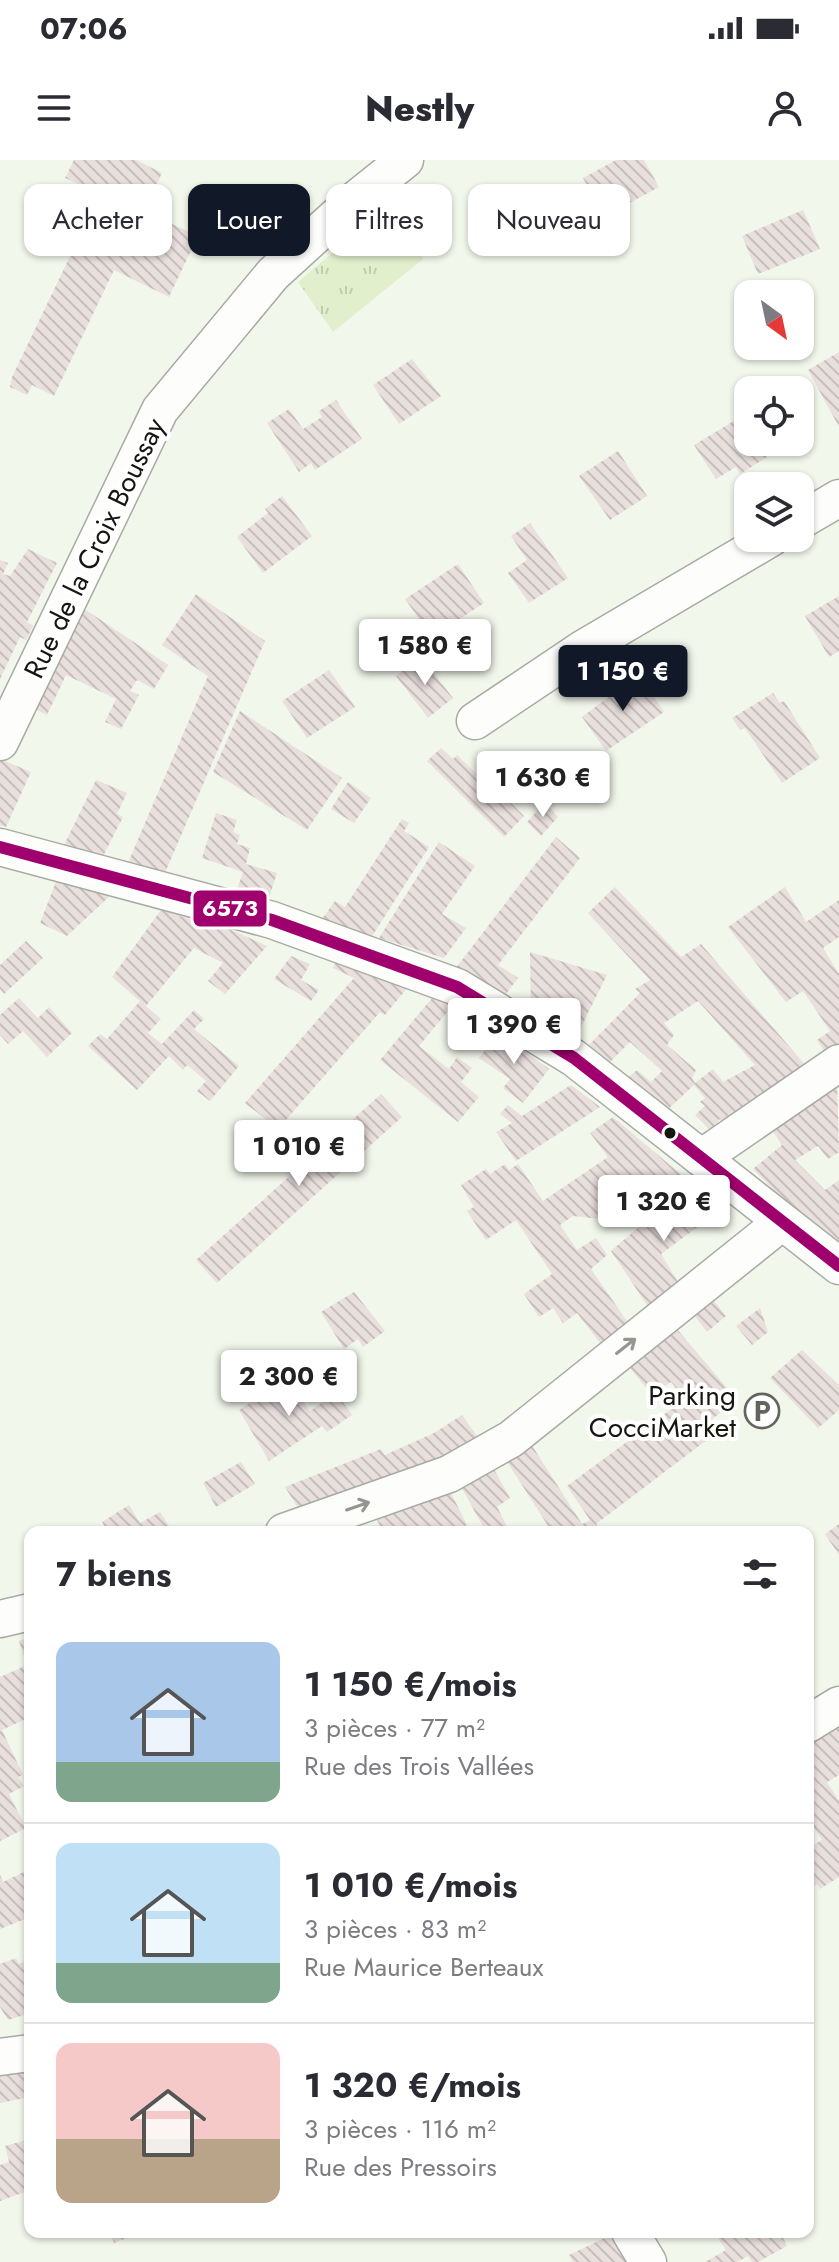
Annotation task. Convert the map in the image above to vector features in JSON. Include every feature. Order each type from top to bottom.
[{"type":"street","name":"Rue de la Croix Boussay","points":[[0,742],[160,410],[273,274],[351,203],[405,160]]},
{"type":"street","points":[[814,513],[839,498]]},
{"type":"street","points":[[475,721],[584,648],[747,552]]},
{"type":"street","points":[[0,847],[272,920],[457,987],[574,1058],[839,1266]]},
{"type":"street","points":[[701,1158],[839,1063]]},
{"type":"street","points":[[301,1526],[449,1474],[511,1439],[782,1222]]},
{"type":"street","points":[[0,1619],[24,1613]]},
{"type":"street","points":[[814,1720],[839,1705]]},
{"type":"street","points":[[634,2238],[648,2262]]},
{"type":"green space","points":[[329,256],[421,256],[423,259],[333,332],[298,282]]},
{"type":"building","points":[[74,160],[136,160],[162,173],[157,184],[78,184],[65,178]]},
{"type":"building","points":[[616,160],[644,160],[659,187],[630,203],[630,184],[586,184],[583,178]]},
{"type":"building","points":[[803,210],[820,249],[758,274],[742,236]]},
{"type":"building","points":[[172,224],[188,231],[188,256],[169,297],[114,270],[54,396],[32,385],[27,395],[10,387],[70,256],[172,256]]},
{"type":"building","points":[[839,352],[839,427],[814,376],[808,370]]},
{"type":"building","points":[[412,359],[441,396],[399,424],[373,385]]},
{"type":"building","points":[[336,400],[362,439],[315,470],[311,463],[299,472],[267,423],[289,409],[303,429],[322,417],[319,411]]},
{"type":"building","points":[[734,421],[734,456],[767,457],[743,472],[739,472],[736,467],[716,479],[694,445]]},
{"type":"building","points":[[618,451],[647,496],[610,520],[579,476]]},
{"type":"building","points":[[282,496],[312,536],[263,573],[237,537],[268,513],[265,509]]},
{"type":"building","points":[[530,523],[568,578],[529,603],[508,573],[527,560],[511,536]]},
{"type":"building","points":[[28,549],[57,563],[27,622],[33,626],[26,640],[20,637],[0,679],[0,560],[8,563],[3,574],[10,576]]},
{"type":"building","points":[[458,564],[484,603],[432,637],[405,599]]},
{"type":"building","points":[[196,594],[265,641],[164,875],[127,865],[208,676],[162,645]]},
{"type":"building","points":[[839,596],[839,651],[829,657],[805,616]]},
{"type":"building","points":[[74,602],[168,665],[154,689],[137,680],[130,691],[139,695],[121,729],[105,722],[116,699],[66,675],[47,715],[25,704]]},
{"type":"building","points":[[421,657],[453,698],[428,718],[396,676]]},
{"type":"building","points":[[329,670],[355,707],[307,738],[282,701]]},
{"type":"building","points":[[639,674],[664,712],[606,751],[582,717]]},
{"type":"building","points":[[773,693],[780,703],[784,701],[820,758],[782,783],[745,728],[740,730],[732,718]]},
{"type":"building","points":[[240,711],[342,778],[307,830],[213,772]]},
{"type":"building","points":[[441,748],[453,759],[457,755],[483,780],[486,778],[524,816],[504,837],[427,761]]},
{"type":"building","points":[[0,759],[31,772],[6,827],[0,825]]},
{"type":"building","points":[[96,780],[127,793],[117,814],[123,817],[102,858],[63,847]]},
{"type":"building","points":[[348,782],[371,798],[354,823],[331,809]]},
{"type":"building","points":[[545,802],[558,817],[541,836],[527,822]]},
{"type":"building","points":[[216,813],[237,820],[233,832],[240,835],[237,844],[250,848],[246,864],[277,873],[267,904],[235,895],[243,872],[202,858]]},
{"type":"building","points":[[402,819],[409,823],[404,831],[429,847],[369,941],[322,919],[335,901],[345,907]]},
{"type":"building","points":[[556,837],[580,858],[498,965],[518,978],[503,998],[452,973]]},
{"type":"building","points":[[439,842],[475,866],[442,914],[466,928],[444,958],[379,938]]},
{"type":"building","points":[[57,879],[111,895],[67,936],[40,923]]},
{"type":"building","points":[[615,887],[681,957],[701,944],[807,1067],[724,1124],[720,1119],[710,1130],[695,1115],[705,1106],[700,1102],[705,1098],[694,1085],[663,1114],[624,1081],[637,1070],[651,1082],[662,1071],[630,1042],[606,1066],[585,1049],[640,993],[635,989],[650,980],[588,913]],"holes":[[[698,1001],[755,1065],[723,1082],[713,1069],[695,1083],[692,1078],[696,1070],[667,1045],[674,1035],[664,1023]]]},
{"type":"building","points":[[785,887],[806,922],[839,900],[839,937],[823,948],[839,974],[839,1045],[826,1054],[817,1040],[830,1031],[803,991],[786,1002],[728,927]]},
{"type":"building","points":[[161,910],[211,926],[214,922],[267,946],[225,994],[208,981],[223,963],[194,948],[146,1006],[161,1019],[148,1033],[162,1044],[194,1010],[204,1019],[194,1029],[239,1066],[210,1101],[197,1091],[206,1081],[187,1065],[183,1070],[169,1056],[137,1090],[88,1046],[100,1034],[107,1039],[140,1001],[112,977]]},
{"type":"building","points":[[26,941],[43,958],[4,994],[0,989],[0,965]]},
{"type":"building","points":[[530,952],[607,975],[574,1041],[531,1015]]},
{"type":"building","points":[[291,956],[310,964],[301,980],[319,990],[311,1001],[274,979]]},
{"type":"building","points":[[338,958],[408,987],[385,1015],[380,1012],[278,1129],[245,1103],[354,978],[333,968]]},
{"type":"building","points":[[433,997],[453,1005],[419,1046],[449,1069],[457,1057],[472,1068],[461,1082],[479,1097],[458,1122],[380,1060]]},
{"type":"building","points":[[19,998],[38,1018],[49,1007],[72,1033],[47,1057],[23,1031],[8,1044],[0,1035],[0,1015]]},
{"type":"building","points":[[499,1032],[549,1069],[523,1103],[503,1088],[510,1079],[479,1058]]},
{"type":"building","points":[[837,1083],[839,1152],[828,1159],[818,1146],[795,1160],[825,1190],[839,1180],[839,1244],[808,1225],[753,1169],[782,1145],[772,1130]]},
{"type":"building","points":[[571,1085],[600,1107],[516,1161],[496,1132],[512,1123],[500,1114],[508,1105],[522,1116]]},
{"type":"building","points":[[381,1094],[402,1117],[217,1283],[196,1260]]},
{"type":"building","points":[[613,1117],[684,1177],[663,1193],[650,1177],[630,1191],[624,1182],[599,1198],[609,1220],[573,1216],[560,1225],[577,1250],[596,1238],[607,1255],[591,1269],[631,1327],[604,1348],[577,1313],[563,1323],[553,1308],[539,1317],[524,1294],[552,1274],[516,1220],[486,1240],[467,1211],[474,1207],[461,1185],[486,1169],[490,1174],[505,1164],[509,1170],[518,1164],[543,1201],[608,1157],[590,1133]]},
{"type":"building","points":[[705,1181],[726,1206],[661,1254],[681,1287],[651,1311],[611,1251],[641,1225]]},
{"type":"building","points":[[354,1292],[385,1331],[363,1347],[358,1339],[344,1349],[321,1312]]},
{"type":"building","points":[[708,1293],[726,1316],[707,1332],[689,1308]]},
{"type":"building","points":[[760,1308],[768,1332],[752,1345],[736,1326]]},
{"type":"building","points":[[671,1322],[727,1388],[724,1390],[733,1404],[712,1419],[720,1430],[597,1526],[548,1526],[504,1457],[529,1441],[582,1524],[590,1520],[567,1486],[685,1399],[671,1382],[652,1395],[627,1364]]},
{"type":"building","points":[[802,1350],[839,1385],[839,1410],[818,1428],[770,1378]]},
{"type":"building","points":[[287,1379],[310,1411],[336,1393],[352,1415],[327,1432],[322,1426],[269,1461],[239,1410]]},
{"type":"building","points":[[462,1415],[479,1439],[451,1459],[300,1511],[285,1487],[381,1449],[385,1455],[434,1433]]},
{"type":"building","points":[[241,1462],[255,1484],[216,1507],[203,1483]]},
{"type":"building","points":[[491,1464],[510,1498],[497,1507],[507,1526],[483,1526],[459,1483]]},
{"type":"building","points":[[450,1491],[467,1525],[380,1526],[376,1518]]},
{"type":"building","points":[[129,1505],[140,1523],[160,1512],[169,1526],[104,1526],[102,1522]]},
{"type":"building","points":[[839,1524],[839,1555],[825,1534]]},
{"type":"building","points":[[24,1639],[24,1656],[19,1641]]},
{"type":"building","points":[[24,1666],[24,1720],[2,1730],[23,1775],[18,1777],[24,1786],[9,1794],[24,1829],[0,1841],[0,1677]]},
{"type":"building","points":[[839,1718],[839,1775],[827,1782],[839,1801],[839,1877],[820,1889],[817,1884],[814,1886],[814,1845],[822,1840],[814,1828],[814,1737]]},
{"type":"building","points":[[24,1872],[24,1919],[0,1929],[0,1875],[3,1882]]},
{"type":"building","points":[[16,1958],[19,1964],[24,1962],[24,2015],[8,2020],[0,2007],[0,1964]]},
{"type":"building","points":[[24,2068],[24,2098],[0,2103],[0,2072]]},
{"type":"building","points":[[24,2141],[24,2192],[0,2201],[0,2165],[9,2162],[5,2146]]},
{"type":"building","points":[[604,2238],[622,2238],[640,2262],[573,2262],[569,2255]]},
{"type":"building","points":[[718,2238],[783,2238],[787,2246],[758,2262],[752,2262],[748,2256],[737,2262],[705,2262],[726,2250]]},
{"type":"transit line","name":"6573","points":[[0,847],[272,920],[457,987],[574,1058],[839,1266]]},
{"type":"place","name":"Parking CocciMarket","points":[[762,1411]]}]
